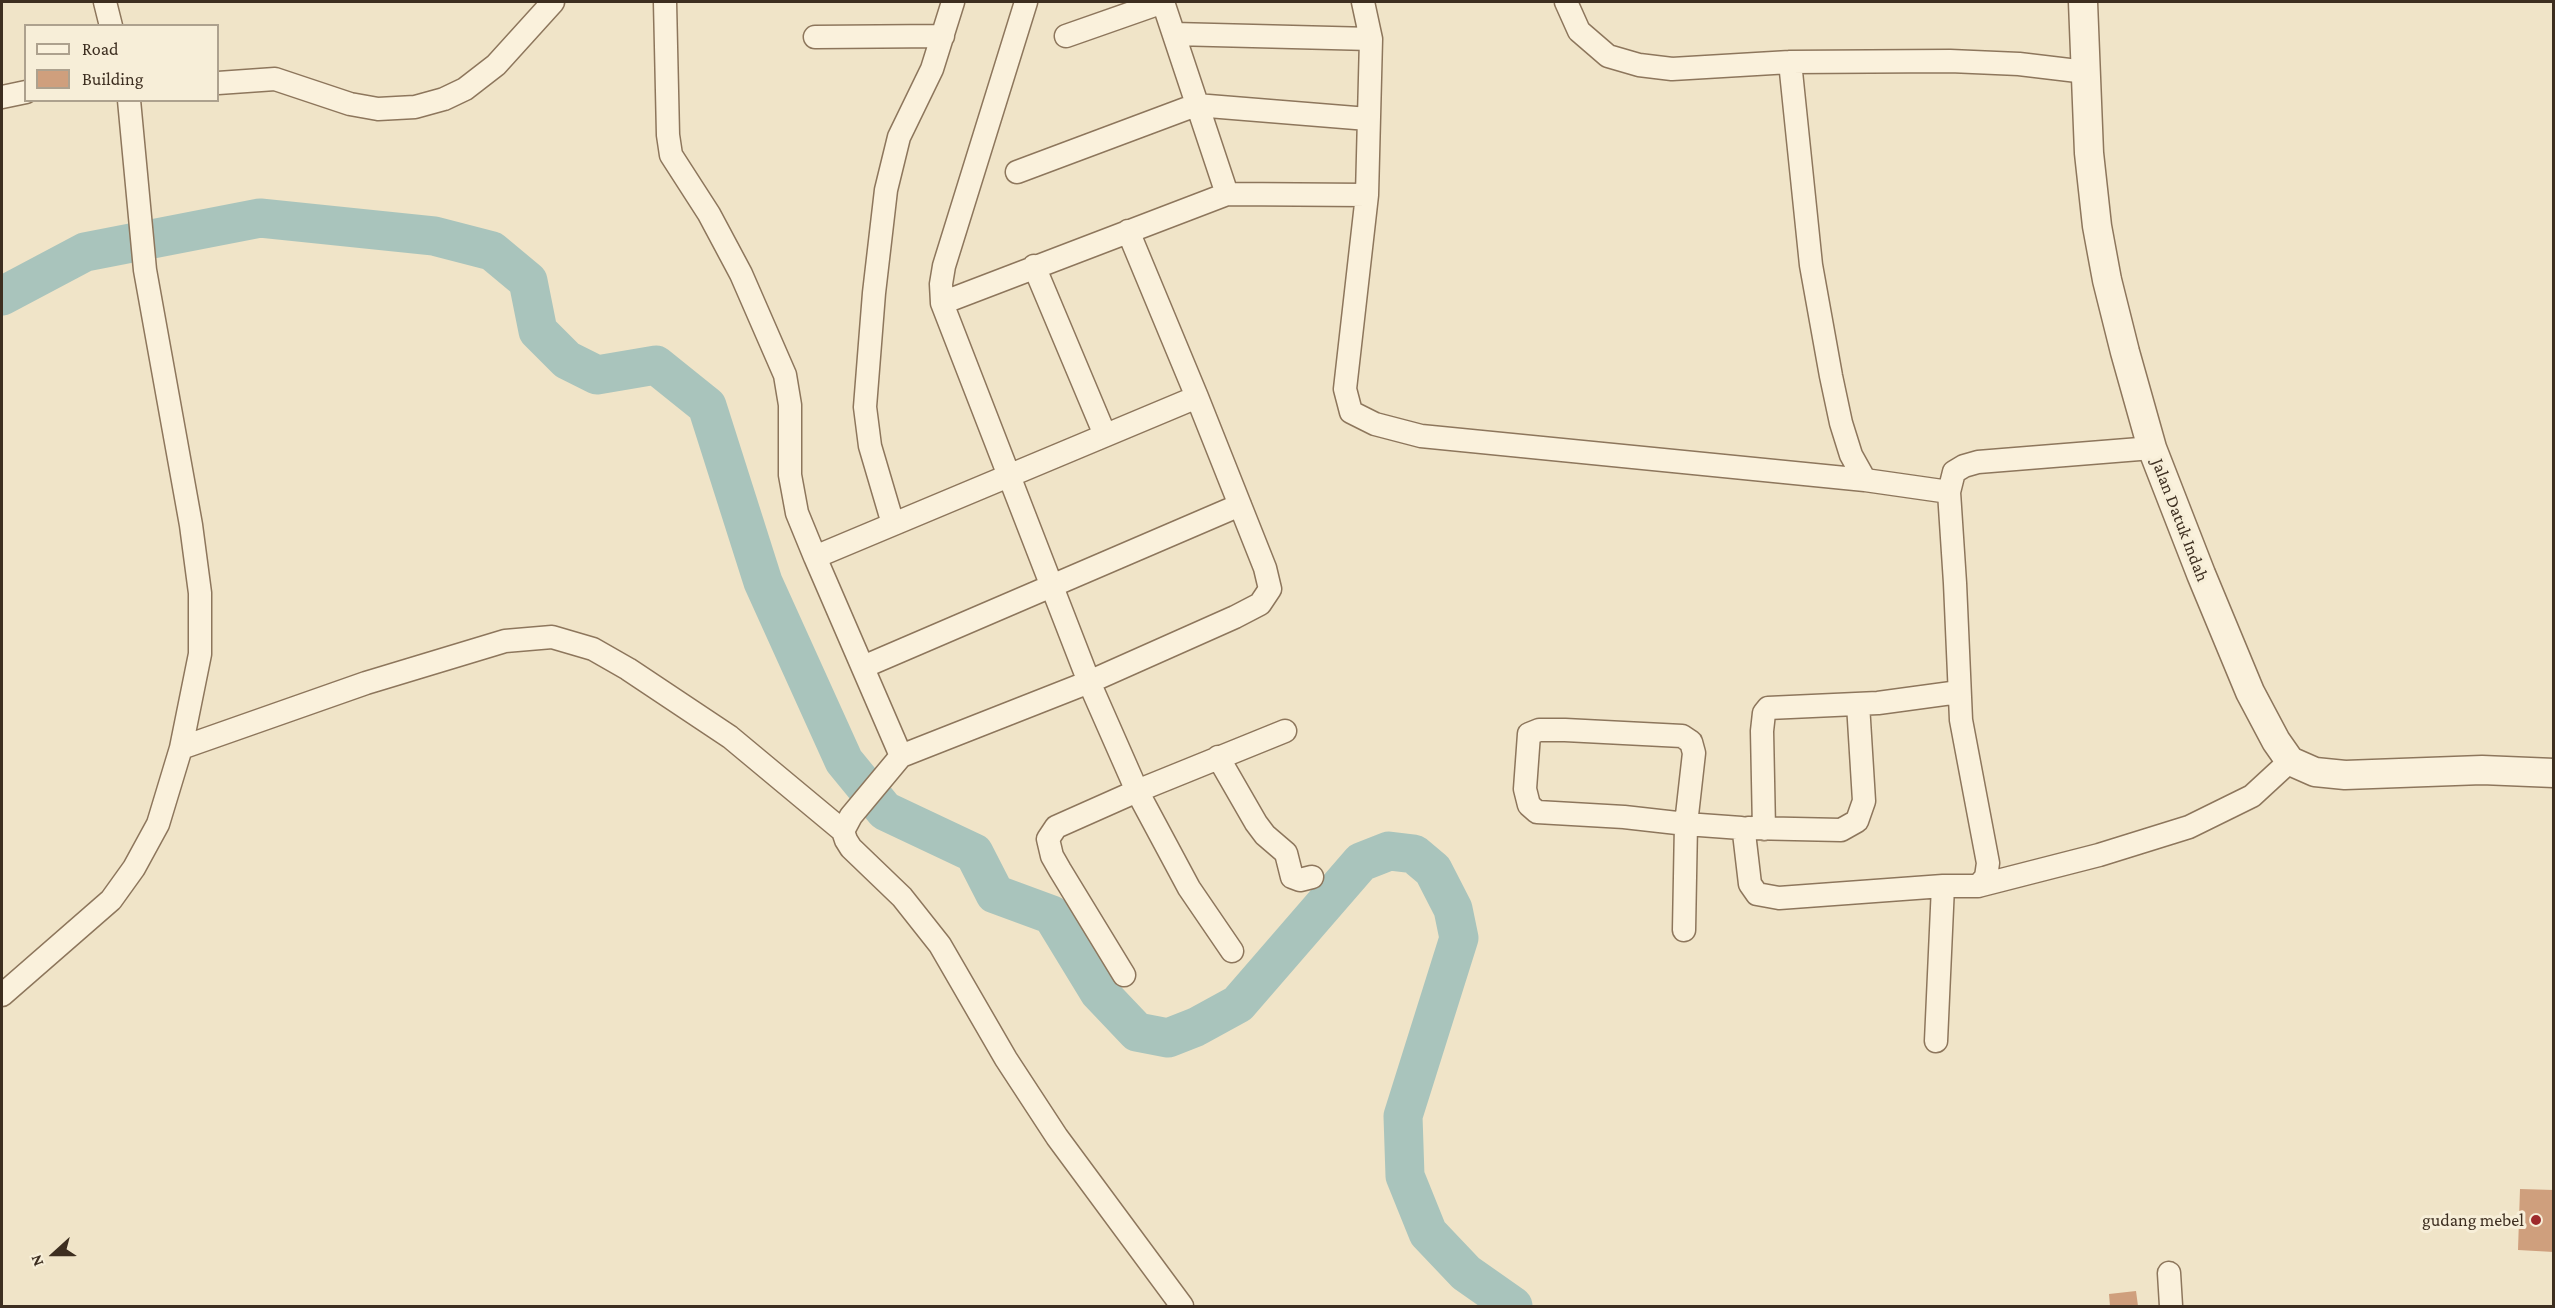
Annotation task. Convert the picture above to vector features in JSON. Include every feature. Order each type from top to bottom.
[{"type":"street","points":[[105,2],[110,24]]},
{"type":"street","points":[[219,83],[275,79],[350,105],[378,109],[415,107],[444,99],[465,89],[489,71],[553,2]]},
{"type":"street","points":[[665,2],[668,135],[671,155],[709,214],[741,274],[785,375],[790,405],[790,475],[797,513],[902,756]]},
{"type":"street","points":[[893,524],[870,446],[865,407],[874,293],[886,190],[899,137],[932,69],[953,2]]},
{"type":"street","points":[[1026,2],[944,266],[941,284],[942,303],[1089,682],[1137,791],[1189,888],[1232,951]]},
{"type":"street","points":[[1066,36],[1163,2],[1227,194]]},
{"type":"street","points":[[1363,2],[1371,39],[1366,195],[1344,389],[1351,412],[1375,424],[1420,435],[1865,480],[1949,492]]},
{"type":"street","points":[[1566,2],[1579,31],[1608,56],[1639,65],[1672,69],[1790,62],[1950,61],[2019,64],[2086,72]]},
{"type":"street","name":"Jalan Datuk Indah","points":[[2084,2],[2089,153],[2097,226],[2107,280],[2152,448],[2250,692],[2276,741],[2290,761]]},
{"type":"street","points":[[1174,34],[1371,39]]},
{"type":"street","points":[[815,37],[944,36]]},
{"type":"street","points":[[1790,62],[1810,253],[1817,298],[1840,423],[1851,455],[1865,480]]},
{"type":"street","points":[[2,97],[24,92]]},
{"type":"street","points":[[2,995],[111,900],[134,868],[158,824],[181,748],[200,654],[200,593],[191,525],[145,270],[129,102]]},
{"type":"street","points":[[1017,172],[1196,105],[1368,119]]},
{"type":"street","points":[[942,303],[1227,194],[1366,195]]},
{"type":"street","points":[[1128,231],[1265,568],[1270,589],[1260,604],[1089,682],[902,756],[847,824],[846,840],[851,848],[902,897],[940,945],[1006,1059],[1057,1137],[1182,1306]]},
{"type":"street","points":[[1034,266],[1105,435]]},
{"type":"street","points":[[815,557],[1197,397]]},
{"type":"street","points":[[1978,886],[1986,877],[1988,863],[1961,720],[1949,492],[1954,472],[1978,462],[2152,448]]},
{"type":"street","points":[[863,667],[1240,505]]},
{"type":"street","points":[[181,748],[366,683],[505,641],[552,637],[593,649],[638,675],[730,737],[847,824]]},
{"type":"street","points":[[1764,829],[1762,731],[1765,711],[1775,706],[1858,704],[1959,692]]},
{"type":"street","points":[[1684,930],[1686,824],[1694,753],[1691,742],[1682,736],[1554,729],[1539,730],[1529,734],[1525,789],[1529,805],[1537,812],[1686,824],[1741,828],[1841,830],[1857,821],[1864,801],[1858,704]]},
{"type":"street","points":[[1124,975],[1060,870],[1048,839],[1056,827],[1218,757],[1285,732]]},
{"type":"street","points":[[1218,757],[1256,823],[1265,835],[1286,853],[1292,877],[1300,880],[1312,877]]},
{"type":"street","points":[[1741,828],[1744,833],[1750,885],[1757,894],[1779,898],[1943,886],[1978,886],[2099,855],[2189,827],[2252,796],[2290,761],[2315,772],[2345,775],[2482,770],[2553,773]]},
{"type":"street","points":[[1936,1041],[1943,886]]},
{"type":"street","points":[[2169,1273],[2171,1306]]},
{"type":"building","name":"gudang mebel","points":[[2520,1189],[2554,1190],[2554,1252],[2518,1250]]},
{"type":"building","points":[[2136,1291],[2138,1306],[2110,1306],[2109,1294]]},
{"type":"waterway","points":[[2,296],[85,252],[260,218],[434,236],[492,251],[528,281],[538,331],[567,360],[597,375],[656,365],[707,406],[763,582],[844,761],[885,811],[974,853],[995,894],[1052,915],[1099,992],[1137,1032],[1168,1038],[1196,1027],[1238,1004],[1361,862],[1389,851],[1414,854],[1433,870],[1453,909],[1459,938],[1403,1116],[1405,1176],[1428,1233],[1466,1273],[1513,1306]]},
{"type":"place","name":"gudang mebel","points":[[2536,1220]]}]
